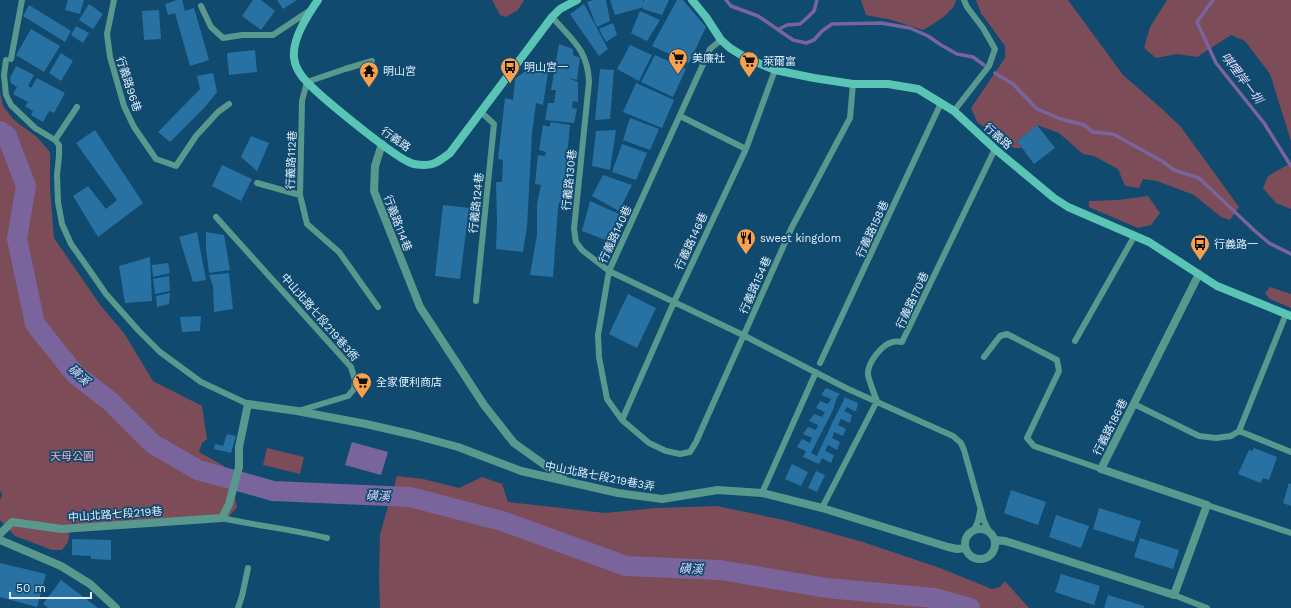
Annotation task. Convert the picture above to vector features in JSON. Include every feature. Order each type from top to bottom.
[{"type":"street","name":"行義路","points":[[318,0],[311,10],[294,48],[294,60],[298,70],[307,82],[382,144],[412,164],[425,165],[438,163],[450,153],[552,17],[560,9],[577,0]]},
{"type":"street","name":"行義路","points":[[692,0],[706,17],[721,40],[730,48],[746,58],[775,70],[853,84],[888,84],[918,89],[954,111],[995,149],[1054,198],[1068,207],[1150,242],[1217,286],[1288,315]]},
{"type":"street","name":"行義路114巷","points":[[382,144],[375,166],[374,191],[420,307],[484,405],[514,444],[567,481]]},
{"type":"street","name":"行義路186巷","points":[[1199,274],[1101,469],[1207,505]]},
{"type":"street","name":"中山北路七段219巷3弄","points":[[248,404],[297,411],[414,435],[458,447],[521,471],[618,493],[662,499],[718,490],[762,493],[822,508],[948,547],[957,549],[965,548]]},
{"type":"street","points":[[222,518],[229,504],[239,466],[239,447],[248,404]]},
{"type":"street","points":[[995,540],[1005,541],[1174,595],[1207,505]]},
{"type":"street","name":"中山北路七段219巷","points":[[0,534],[12,522],[62,529],[222,518]]},
{"type":"street","points":[[948,547],[959,543],[974,530],[984,529],[989,531],[995,540],[994,551]]},
{"type":"street","points":[[966,538],[965,548],[971,557],[976,559],[987,558],[1002,546],[1018,545]]},
{"type":"street","points":[[0,540],[61,566],[90,584],[116,608]]},
{"type":"lane","points":[[22,0],[9,60],[4,75],[6,95],[11,106],[35,128],[55,140],[77,107]]},
{"type":"lane","name":"行義路96巷","points":[[114,0],[107,34],[110,57],[124,106],[134,127],[156,159],[176,166],[196,136],[218,112],[229,104]]},
{"type":"lane","points":[[954,111],[990,66],[995,49],[983,28],[967,7],[964,0]]},
{"type":"lane","points":[[201,6],[211,27],[223,38],[242,34],[273,34],[311,10]]},
{"type":"lane","name":"行義路130巷","points":[[552,17],[578,46],[584,55],[589,69],[589,82],[574,229],[576,242],[582,250],[609,271],[743,335],[848,389],[948,434],[961,443],[964,450],[989,531]]},
{"type":"lane","name":"行義路140巷","points":[[690,452],[680,454],[666,451],[649,443],[622,420],[607,399],[599,357],[598,334],[609,271],[710,49],[721,40]]},
{"type":"lane","points":[[307,82],[372,61]]},
{"type":"lane","name":"行義路146巷","points":[[622,420],[674,302],[746,149],[775,70]]},
{"type":"lane","name":"行義路112巷","points":[[307,82],[302,101],[300,195],[307,224],[339,252],[378,307]]},
{"type":"lane","name":"行義路154巷","points":[[690,452],[696,442],[792,227],[850,118],[853,84]]},
{"type":"lane","name":"行義路158巷","points":[[820,363],[941,103]]},
{"type":"lane","name":"行義路124巷","points":[[476,301],[494,124],[481,112]]},
{"type":"lane","points":[[680,116],[746,149]]},
{"type":"lane","name":"中山北路七段219巷3弄","points":[[55,140],[59,145],[57,174],[58,202],[62,224],[71,244],[97,281],[138,331],[160,352],[201,382],[248,404]]},
{"type":"lane","name":"行義路170巷","points":[[877,401],[868,374],[870,364],[876,354],[886,346],[893,342],[902,342],[995,149]]},
{"type":"lane","points":[[257,183],[300,195]]},
{"type":"lane","name":"中山北路七段219巷3衖","points":[[216,217],[351,367],[355,380],[354,389],[348,396],[297,411]]},
{"type":"lane","points":[[1075,341],[1135,235]]},
{"type":"lane","points":[[1134,404],[1199,436],[1216,438],[1231,436],[1239,431],[1288,315]]},
{"type":"lane","points":[[984,357],[1000,336],[1007,334],[1057,360],[1059,371],[1027,438],[1034,446],[1101,469]]},
{"type":"lane","points":[[762,493],[816,372]]},
{"type":"lane","points":[[822,508],[877,401]]},
{"type":"lane","points":[[1239,431],[1291,452]]},
{"type":"lane","points":[[1207,505],[1291,533]]},
{"type":"lane","points":[[974,530],[981,509]]},
{"type":"lane","points":[[222,518],[308,533],[327,538]]},
{"type":"lane","points":[[238,608],[248,568]]},
{"type":"lane","points":[[1174,595],[1207,608]]},
{"type":"green space","points":[[492,0],[524,0],[518,10],[506,17],[500,15]]},
{"type":"green space","points":[[861,0],[956,0],[952,9],[948,13],[923,30],[892,20],[866,15]]},
{"type":"green space","points":[[976,0],[1068,0],[1123,75],[1181,127],[1239,207],[1230,220],[1221,217],[1194,195],[1157,181],[1143,179],[1139,188],[1125,186],[1118,169],[1094,156],[1083,154],[1059,133],[1037,125],[1017,141],[1022,148],[1014,148],[977,122],[971,108],[1005,58],[1005,46],[981,13]]},
{"type":"green space","points":[[1167,0],[1291,0],[1291,141],[1270,74],[1245,41],[1231,35],[1197,57],[1177,54],[1156,58],[1144,48],[1150,27]]},
{"type":"green space","name":"天母公園","points":[[0,92],[3,106],[14,120],[37,137],[50,152],[50,188],[54,238],[101,306],[124,333],[153,381],[202,406],[207,439],[202,443],[199,452],[224,466],[221,481],[234,494],[237,507],[226,520],[70,529],[68,542],[62,550],[52,550],[15,536],[0,520],[0,500],[2,495],[0,490]]},
{"type":"green space","points":[[1291,163],[1291,209],[1276,203],[1263,188],[1268,176]]},
{"type":"green space","points":[[1148,196],[1160,213],[1151,225],[1138,228],[1089,207],[1089,201],[1118,200]]},
{"type":"green space","points":[[1270,287],[1291,294],[1291,308],[1270,299],[1265,293]]},
{"type":"green space","points":[[267,448],[304,457],[300,474],[263,465]]},
{"type":"green space","points":[[397,476],[423,479],[459,488],[482,477],[502,484],[508,502],[605,513],[656,508],[717,506],[784,520],[863,542],[940,568],[992,589],[1000,587],[1005,581],[1029,608],[380,608],[380,534]]},
{"type":"shaded area","points":[[352,442],[388,452],[381,475],[345,465]]},
{"type":"building","points":[[68,0],[84,0],[80,14],[65,10]]},
{"type":"building","points":[[182,0],[185,11],[194,8],[209,60],[190,66],[175,13],[168,15],[165,4]]},
{"type":"building","points":[[253,0],[261,0],[275,11],[261,30],[242,16]]},
{"type":"building","points":[[277,0],[297,0],[283,9]]},
{"type":"building","points":[[593,0],[606,0],[610,21],[597,27],[587,2]]},
{"type":"building","points":[[610,0],[643,0],[644,7],[615,15]]},
{"type":"building","points":[[644,0],[669,0],[662,15],[643,9]]},
{"type":"building","points":[[677,0],[683,0],[706,27],[689,63],[652,46]]},
{"type":"building","points":[[89,4],[103,14],[93,29],[79,20]]},
{"type":"building","points":[[584,4],[608,49],[599,56],[570,14]]},
{"type":"building","points":[[29,5],[71,31],[65,42],[23,16]]},
{"type":"building","points":[[159,10],[161,39],[144,40],[142,11]]},
{"type":"building","points":[[640,11],[660,20],[647,41],[631,33]]},
{"type":"building","points":[[613,23],[617,35],[606,42],[599,29]]},
{"type":"building","points":[[76,26],[89,33],[83,43],[71,35]]},
{"type":"building","points":[[31,29],[60,46],[44,72],[16,55]]},
{"type":"building","points":[[559,44],[573,49],[573,55],[580,58],[577,80],[568,78],[578,82],[578,102],[573,101],[572,108],[577,109],[574,123],[545,120],[548,103],[554,103],[556,90],[551,90]]},
{"type":"building","points":[[630,45],[652,55],[639,81],[617,69]]},
{"type":"building","points":[[255,50],[257,72],[229,75],[227,53]]},
{"type":"building","points":[[61,53],[73,61],[61,81],[49,73]]},
{"type":"building","points":[[655,55],[686,69],[673,97],[641,82]]},
{"type":"building","points":[[16,66],[34,75],[28,86],[31,88],[37,78],[65,93],[54,113],[49,111],[43,122],[31,115],[33,111],[25,106],[28,102],[13,94],[17,87],[11,83],[10,78]]},
{"type":"building","points":[[528,69],[548,72],[543,105],[536,103],[532,134],[527,227],[523,252],[496,249],[496,182],[502,182],[503,160],[498,159],[505,98],[513,100],[515,79]]},
{"type":"building","points":[[600,69],[614,70],[610,119],[595,120]]},
{"type":"building","points":[[213,73],[217,92],[205,107],[170,142],[158,132],[200,89],[197,76]]},
{"type":"building","points":[[636,83],[674,100],[662,128],[623,112]]},
{"type":"building","points":[[630,118],[659,129],[650,150],[623,140]]},
{"type":"building","points":[[551,122],[570,125],[564,189],[569,190],[567,204],[559,202],[553,277],[530,275],[537,235],[537,204],[541,185],[535,184],[538,155],[545,156],[546,152],[539,150],[543,125],[549,127]]},
{"type":"building","points":[[1037,125],[1055,148],[1034,164],[1017,141]]},
{"type":"building","points":[[95,130],[143,203],[98,237],[73,196],[88,186],[106,209],[117,200],[76,143]]},
{"type":"building","points":[[616,130],[610,170],[592,166],[596,131]]},
{"type":"building","points":[[251,136],[269,143],[257,171],[241,157]]},
{"type":"building","points":[[622,144],[647,153],[636,180],[612,172]]},
{"type":"building","points":[[222,165],[252,179],[241,201],[212,186]]},
{"type":"building","points":[[603,175],[632,185],[619,211],[592,196]]},
{"type":"building","points":[[590,201],[619,214],[608,241],[582,231]]},
{"type":"building","points":[[443,205],[469,208],[460,279],[435,276]]},
{"type":"building","points":[[197,232],[206,280],[193,282],[179,237]]},
{"type":"building","points":[[206,232],[224,235],[230,270],[209,273]]},
{"type":"building","points":[[150,257],[152,301],[125,303],[119,266]]},
{"type":"building","points":[[168,263],[170,273],[153,277],[152,265]]},
{"type":"building","points":[[229,273],[233,309],[214,312],[213,286],[209,275]]},
{"type":"building","points":[[169,276],[170,291],[155,294],[153,279]]},
{"type":"building","points":[[170,293],[169,304],[157,307],[156,296]]},
{"type":"building","points":[[628,294],[656,308],[637,348],[609,334]]},
{"type":"building","points":[[201,316],[200,331],[182,332],[180,317]]},
{"type":"building","points":[[826,388],[840,394],[837,397],[833,410],[811,453],[817,456],[844,400],[844,397],[858,403],[856,411],[847,407],[844,411],[852,415],[850,423],[841,419],[838,425],[846,429],[843,436],[834,432],[832,438],[840,442],[837,450],[828,445],[825,451],[834,455],[831,463],[822,458],[819,464],[803,457],[806,451],[797,447],[802,439],[810,443],[812,438],[803,434],[808,427],[816,430],[818,425],[809,421],[814,414],[822,417],[825,412],[816,408],[820,401],[828,404],[831,399],[821,395]]},
{"type":"building","points":[[227,434],[236,436],[231,453],[214,449],[215,444],[223,446]]},
{"type":"building","points":[[1254,448],[1277,457],[1269,480],[1263,478],[1261,483],[1238,474],[1249,450],[1253,451]]},
{"type":"building","points":[[792,464],[808,472],[801,486],[785,479]]},
{"type":"building","points":[[816,471],[825,475],[817,492],[808,488]]},
{"type":"building","points":[[1289,483],[1291,484],[1291,506],[1283,503]]},
{"type":"building","points":[[1011,490],[1046,502],[1038,525],[1004,513]]},
{"type":"building","points":[[1099,508],[1141,521],[1134,542],[1093,529]]},
{"type":"building","points":[[1056,515],[1089,526],[1081,548],[1049,537]]},
{"type":"building","points":[[1140,538],[1179,550],[1173,569],[1134,557]]},
{"type":"building","points":[[72,539],[111,540],[111,560],[91,559],[91,556],[72,555]]},
{"type":"building","points":[[0,563],[46,574],[37,607],[0,597]]},
{"type":"building","points":[[1061,574],[1100,586],[1094,605],[1055,592]]},
{"type":"building","points":[[61,580],[98,608],[48,608],[43,604]]},
{"type":"building","points":[[1108,595],[1144,606],[1144,608],[1104,608]]},
{"type":"waterway","points":[[726,0],[731,6],[758,16],[793,40],[806,43],[814,40],[822,31],[832,24],[881,23],[910,28],[928,36],[957,54],[973,57],[984,65]]},
{"type":"waterway","points":[[779,29],[787,25],[800,24],[814,11],[817,0]]},
{"type":"waterway","name":"唭哩岸一圳","points":[[1213,0],[1197,22],[1216,63],[1264,123],[1291,166]]},
{"type":"waterway","points":[[995,73],[1013,84],[1037,109],[1061,119],[1084,125],[1093,132],[1113,134],[1162,161],[1174,170],[1199,178],[1269,243],[1291,254]]},
{"type":"waterway","name":"磺溪","points":[[0,131],[7,136],[26,186],[17,239],[35,324],[75,374],[111,402],[153,444],[198,470],[273,491],[410,497],[502,521],[626,566],[720,570],[827,588],[934,598],[970,608]]},
{"type":"place","name":"美廉社","points":[[678,75]]},
{"type":"place","name":"萊爾富","points":[[749,78]]},
{"type":"place","name":"明山宮一","points":[[510,84]]},
{"type":"place","name":"明山宮","points":[[369,88]]},
{"type":"place","name":"sweet kingdom","points":[[746,255]]},
{"type":"place","name":"行義路一","points":[[1200,261]]},
{"type":"place","name":"全家便利商店","points":[[362,399]]}]
